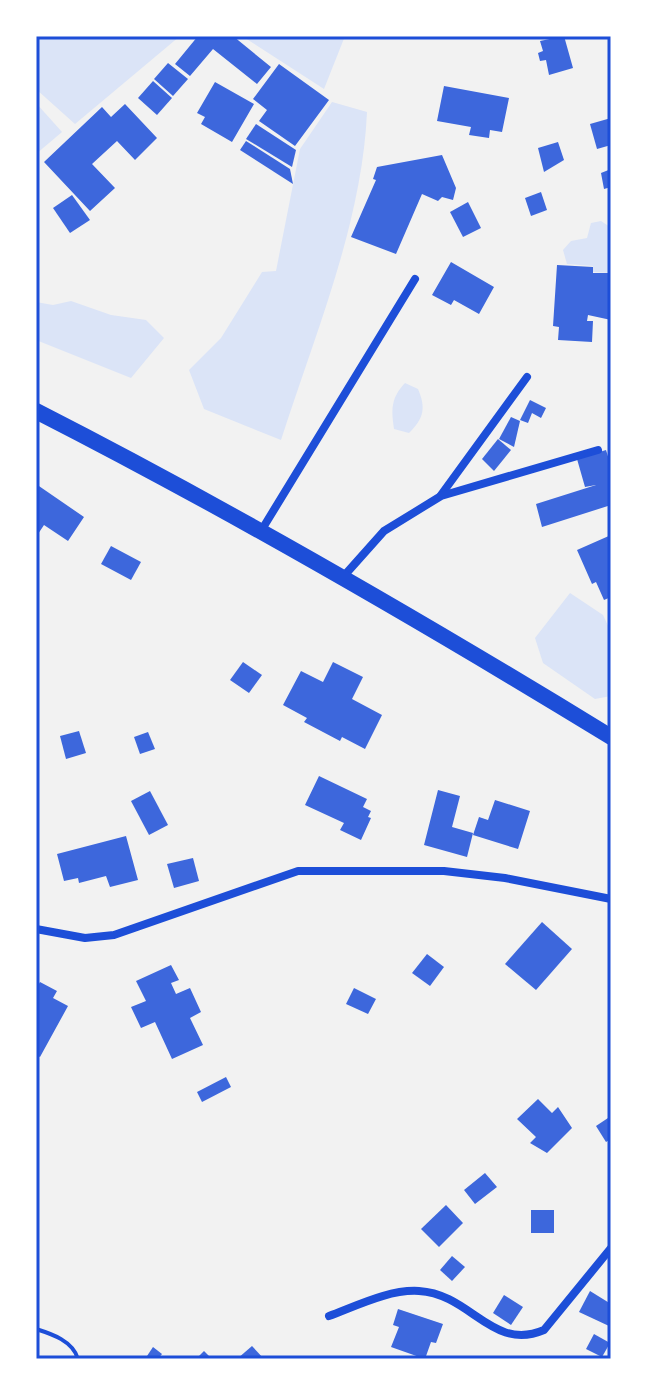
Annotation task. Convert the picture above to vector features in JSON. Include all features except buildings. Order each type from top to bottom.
[{"type":"main road","points":[[36,411],[154,471],[343,578],[611,737]]},
{"type":"street","points":[[260,533],[415,279]]},
{"type":"street","points":[[441,496],[527,377]]},
{"type":"street","points":[[343,578],[384,531],[441,496],[598,450]]},
{"type":"street","points":[[36,929],[85,938],[114,935],[280,876],[324,869],[444,871],[526,881],[611,899]]},
{"type":"street","points":[[329,1316],[417,1291],[443,1295],[456,1301],[501,1334],[530,1336],[544,1330],[611,1248]]},
{"type":"path","points":[[36,1329],[59,1337],[76,1353],[78,1359]]},
{"type":"shaded area","points":[[36,36],[180,36],[75,124],[36,89]]},
{"type":"shaded area","points":[[242,36],[345,36],[324,89]]},
{"type":"shaded area","points":[[332,102],[367,112],[363,154],[347,237],[281,440],[204,409],[189,370],[221,338],[262,272],[276,271],[300,149]]},
{"type":"shaded area","points":[[36,103],[62,132],[36,154]]},
{"type":"shaded area","points":[[601,221],[610,227],[611,273],[593,272],[593,266],[567,264],[563,250],[571,241],[587,238],[591,223]]},
{"type":"shaded area","points":[[71,301],[111,315],[146,320],[164,338],[131,378],[36,340],[36,302],[53,305]]},
{"type":"shaded area","points":[[405,383],[418,389],[423,407],[421,417],[409,433],[394,429],[392,415],[395,399]]},
{"type":"shaded area","points":[[570,593],[603,615],[611,632],[611,696],[595,699],[543,663],[535,638]]}]
